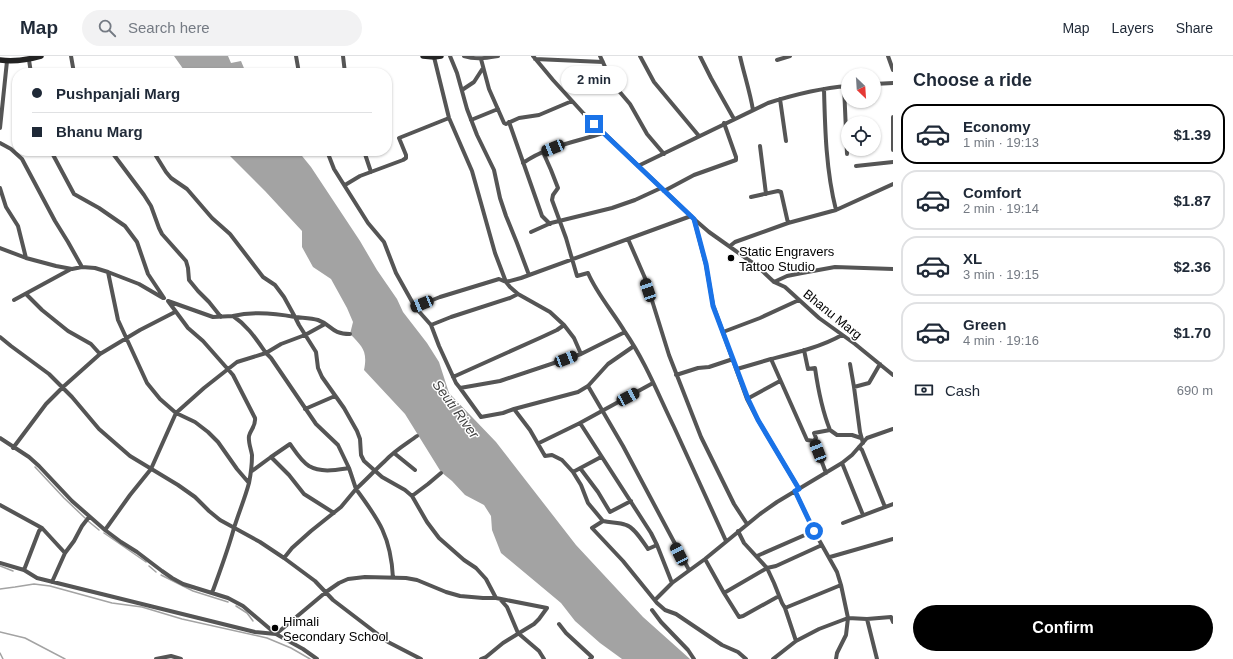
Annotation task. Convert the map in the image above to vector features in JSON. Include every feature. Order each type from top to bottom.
[{"type":"street","points":[[0,60],[29,60],[40,56]]},
{"type":"street","points":[[71,56],[73,68]]},
{"type":"street","points":[[296,56],[298,68]]},
{"type":"street","points":[[343,56],[345,68]]},
{"type":"street","points":[[423,56],[441,56]]},
{"type":"street","points":[[450,56],[471,120],[494,170],[500,198],[529,275]]},
{"type":"street","points":[[464,56],[481,59],[498,56]]},
{"type":"street","points":[[600,56],[613,84],[630,104],[647,134],[664,154]]},
{"type":"street","points":[[640,56],[654,82],[699,136]]},
{"type":"street","points":[[700,56],[734,119]]},
{"type":"street","points":[[740,56],[751,96],[753,110]]},
{"type":"street","points":[[777,60],[790,56]]},
{"type":"street","points":[[888,56],[893,70]]},
{"type":"street","points":[[434,57],[449,118],[472,171],[495,253],[506,282],[518,294],[550,312],[564,325],[574,338],[581,354]]},
{"type":"street","points":[[534,57],[603,62]]},
{"type":"street","name":"Bhanu Marg","points":[[534,57],[572,101],[603,133],[692,217],[709,232],[757,266],[774,282],[785,287],[819,318],[893,375]]},
{"type":"street","points":[[481,59],[489,89],[503,122],[506,124],[519,118],[539,115],[572,101]]},
{"type":"street","points":[[29,60],[30,68]]},
{"type":"street","points":[[0,128],[7,61]]},
{"type":"street","points":[[462,90],[474,82],[483,68]]},
{"type":"street","points":[[881,84],[893,83]]},
{"type":"street","points":[[638,166],[724,123],[780,99],[841,87]]},
{"type":"street","points":[[824,89],[828,164],[831,191],[836,210]]},
{"type":"street","points":[[780,99],[786,141]]},
{"type":"street","points":[[471,120],[498,110]]},
{"type":"street","points":[[893,117],[893,150]]},
{"type":"street","points":[[345,185],[360,176],[403,160],[406,158],[406,155],[399,140],[401,137],[449,118]]},
{"type":"street","points":[[509,122],[542,216],[550,224]]},
{"type":"street","points":[[531,232],[559,221],[612,208],[636,200],[663,190],[694,175],[736,160],[724,123]]},
{"type":"street","points":[[523,163],[531,157],[556,146],[603,133]]},
{"type":"street","points":[[0,143],[12,150]]},
{"type":"street","points":[[760,146],[766,194]]},
{"type":"street","points":[[543,152],[552,170],[558,188],[553,195],[552,200],[573,258],[577,276],[588,274],[594,286],[615,315],[634,346],[696,472],[726,541]]},
{"type":"street","points":[[19,156],[22,159],[54,221],[82,267]]},
{"type":"street","points":[[54,156],[74,194],[95,205],[125,226],[137,242],[148,274],[188,328],[203,341],[228,368],[255,418],[255,423],[249,435],[252,453],[252,472],[246,495],[212,593]]},
{"type":"street","points":[[115,156],[151,206],[162,234],[186,261],[188,268],[188,280],[222,317]]},
{"type":"street","points":[[157,156],[171,178],[187,189],[212,218],[230,234],[262,276],[275,285],[284,297],[316,352],[318,368],[322,377],[344,408],[357,431],[360,439],[361,455],[364,462],[374,471],[412,496],[427,522],[439,538],[464,560],[476,568],[486,579],[498,598],[507,607],[518,633],[539,651],[544,659]]},
{"type":"street","points":[[329,156],[334,169],[368,224],[384,242],[396,273],[415,307],[431,325],[453,377],[481,417],[503,413],[578,392],[588,386],[608,364],[634,346]]},
{"type":"street","points":[[366,156],[371,172]]},
{"type":"street","points":[[856,166],[893,162]]},
{"type":"street","points":[[730,246],[735,242],[788,223],[836,210],[893,184]]},
{"type":"street","points":[[0,188],[6,207],[18,226],[26,258]]},
{"type":"street","points":[[751,197],[778,191],[781,192],[788,223]]},
{"type":"street","points":[[415,307],[440,297],[483,284],[499,280],[506,282],[529,275],[573,258],[692,217],[706,264],[713,306],[748,399],[797,490],[814,531],[830,557],[837,572],[848,618],[846,635],[837,653],[836,659]]},
{"type":"street","points":[[628,239],[644,278],[676,375],[701,437],[734,504],[747,524]]},
{"type":"street","points":[[0,248],[26,258],[72,269]]},
{"type":"street","points":[[14,300],[72,269],[82,267],[95,268],[139,284],[166,300],[213,317],[233,316],[246,313],[282,314],[318,320],[335,332],[350,334]]},
{"type":"street","points":[[774,282],[787,276],[802,272],[835,267],[893,270]]},
{"type":"street","points":[[108,272],[118,320],[147,383],[160,399],[176,413],[195,422],[208,432],[218,442],[249,483]]},
{"type":"street","points":[[26,294],[42,310],[68,331],[91,344],[100,354]]},
{"type":"street","points":[[431,325],[518,294]]},
{"type":"street","points":[[723,332],[760,318],[799,300]]},
{"type":"street","points":[[13,448],[42,410],[63,387],[100,354],[175,312]]},
{"type":"street","points":[[233,316],[244,323],[271,358],[316,424],[338,445],[349,468],[356,489],[375,515],[388,541],[393,578]]},
{"type":"street","points":[[105,530],[130,494],[151,469],[176,413],[237,362],[266,353],[281,344],[305,335],[325,324]]},
{"type":"street","points":[[453,377],[542,337],[564,325]]},
{"type":"street","points":[[460,388],[500,381],[581,354],[625,332]]},
{"type":"street","points":[[737,369],[804,350],[842,335]]},
{"type":"street","points":[[0,337],[50,374],[99,429],[130,456],[195,497],[220,520],[260,542],[284,558],[315,581],[333,600],[388,642],[421,659]]},
{"type":"street","points":[[804,350],[808,369],[815,368],[819,392],[830,430],[837,435],[852,435],[861,438]]},
{"type":"street","points":[[676,375],[698,368],[709,367],[733,359]]},
{"type":"street","points":[[771,359],[807,440],[814,441]]},
{"type":"street","points":[[850,364],[863,443]]},
{"type":"street","points":[[854,387],[869,383],[880,364]]},
{"type":"street","points":[[748,399],[780,381]]},
{"type":"street","points":[[539,443],[580,423],[653,383]]},
{"type":"street","points":[[588,386],[623,446],[689,570]]},
{"type":"street","points":[[305,409],[335,396]]},
{"type":"street","points":[[514,409],[539,443],[545,456],[552,455],[562,460],[573,472],[581,485],[588,503],[603,521],[631,527],[648,549],[657,545]]},
{"type":"street","points":[[580,423],[651,533],[672,583]]},
{"type":"street","points":[[655,600],[672,583],[777,502],[842,463],[852,455],[867,438],[893,429]]},
{"type":"street","points":[[826,473],[814,441],[816,438],[814,433],[830,430]]},
{"type":"street","points":[[284,558],[292,548],[334,513],[374,471],[394,453],[417,436]]},
{"type":"street","points":[[0,438],[39,466],[89,517],[172,578],[190,586],[228,598],[243,606],[276,634],[317,659]]},
{"type":"street","points":[[252,472],[290,444],[308,466],[333,471],[349,468]]},
{"type":"street","points":[[858,447],[862,450],[885,507]]},
{"type":"street","points":[[394,453],[415,470]]},
{"type":"street","points":[[271,457],[289,475],[304,494],[334,513]]},
{"type":"street","points":[[573,472],[601,457]]},
{"type":"street","points":[[842,463],[863,515]]},
{"type":"street","points":[[580,468],[598,492],[610,512],[631,501]]},
{"type":"street","points":[[412,496],[441,473]]},
{"type":"street","points":[[843,523],[893,504]]},
{"type":"street","points":[[0,505],[42,528],[65,553]]},
{"type":"street","points":[[52,582],[65,553],[89,517]]},
{"type":"street","points":[[603,521],[592,528],[623,561],[657,603],[665,610],[676,614],[722,645],[738,652],[746,659]]},
{"type":"street","points":[[24,570],[39,531],[42,528]]},
{"type":"street","points":[[738,531],[744,543],[766,568],[785,608],[796,641]]},
{"type":"street","points":[[757,556],[814,531]]},
{"type":"street","points":[[830,557],[893,539]]},
{"type":"street","points":[[724,593],[766,568],[776,566],[822,545]]},
{"type":"street","points":[[705,559],[739,617],[744,616],[779,596]]},
{"type":"street","points":[[0,563],[24,570],[37,578],[52,582],[255,632],[276,634]]},
{"type":"street","points":[[276,634],[339,583],[348,579],[365,577],[406,578],[417,580],[460,596],[498,598],[547,608],[534,624],[518,633],[486,657],[481,659]]},
{"type":"street","points":[[785,608],[841,585]]},
{"type":"street","points":[[652,610],[661,622],[688,650],[694,659]]},
{"type":"street","points":[[774,659],[796,641],[848,618],[867,619],[891,617],[893,622]]},
{"type":"street","points":[[867,619],[877,659]]},
{"type":"street","points":[[558,624],[592,657],[590,659]]},
{"type":"street","points":[[156,659],[171,656],[181,659]]},
{"type":"water","points":[[174,56],[228,56],[231,63],[241,61],[244,68],[182,68]]},
{"type":"water","name":"Seuti River","points":[[230,156],[302,156],[360,241],[377,270],[397,299],[403,312],[427,343],[439,362],[449,393],[496,442],[576,545],[643,617],[690,659],[622,659],[600,643],[575,621],[561,603],[501,553],[492,530],[491,516],[484,505],[465,495],[441,472],[405,414],[364,370],[365,358],[363,349],[350,334],[353,322],[331,279],[313,267],[302,247],[302,231]]},
{"type":"waterway","points":[[35,467],[85,518]]},
{"type":"waterway","points":[[88,521],[99,530]]},
{"type":"waterway","points":[[104,533],[146,562]]},
{"type":"waterway","points":[[0,566],[13,571]]},
{"type":"waterway","points":[[149,566],[156,572]]},
{"type":"waterway","points":[[161,575],[193,591],[228,602]]},
{"type":"waterway","points":[[0,589],[34,584],[50,586],[112,603],[142,607],[182,619],[267,638],[291,648],[310,659]]},
{"type":"waterway","points":[[236,606],[247,613],[253,621]]},
{"type":"waterway","points":[[0,632],[25,638],[65,659]]},
{"type":"waterway","points":[[0,653],[3,659]]},
{"type":"place","name":"Static Engravers Tattoo Studio","points":[[731,258]]},
{"type":"place","name":"Himali Secondary School","points":[[275,628]]},
{"type":"route","points":[[594,124],[694,219],[706,264],[713,306],[748,399],[758,420],[799,489],[795,491],[814,531]]}]
